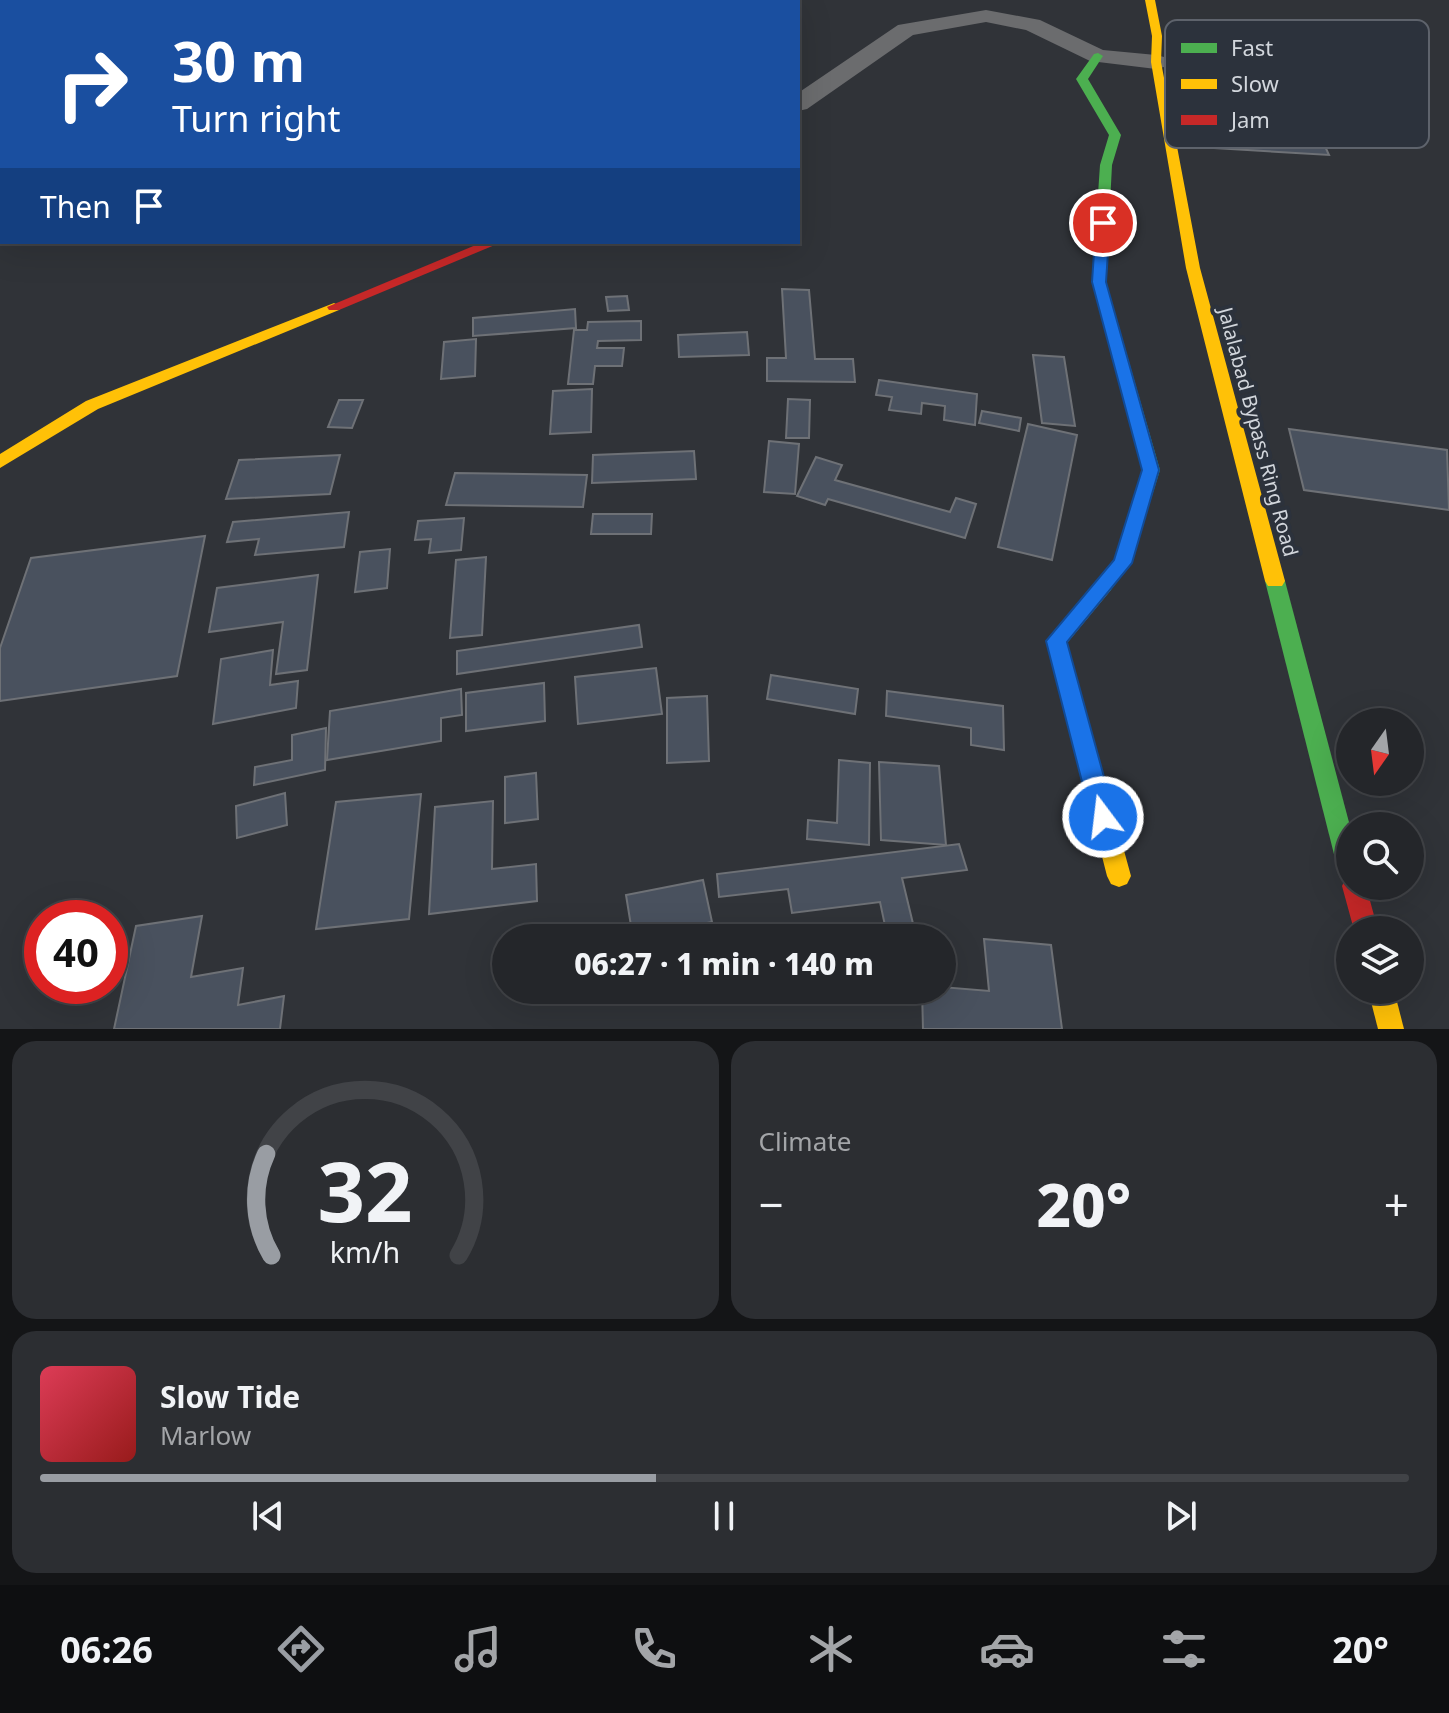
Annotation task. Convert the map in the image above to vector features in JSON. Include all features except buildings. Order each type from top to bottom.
[{"type":"main road","name":"Jalalabad Bypass Ring Road","points":[[1150,0],[1165,112]]},
{"type":"main road","points":[[1098,56],[1082,79],[1115,135],[1106,165],[1099,282],[1151,470],[1122,563],[1057,641],[1119,876]]},
{"type":"main road","name":"Jalalabad Bypass Ring Road","points":[[1171,148],[1193,268],[1336,816]]},
{"type":"main road","points":[[0,462],[92,405],[490,244]]},
{"type":"main road","points":[[1385,1004],[1391,1029]]},
{"type":"street","points":[[800,103],[906,30],[986,16],[1032,25],[1098,56],[1156,62]]},
{"type":"traffic: fast","points":[[1098,56],[1082,79],[1115,135],[1106,165],[1099,282],[1151,470],[1122,563],[1103,586]]},
{"type":"traffic: fast","points":[[1275,581],[1336,816]]},
{"type":"traffic: slow","points":[[1150,0],[1165,112]]},
{"type":"traffic: slow","points":[[1171,148],[1193,268],[1275,581]]},
{"type":"traffic: slow","points":[[0,462],[92,405],[334,307]]},
{"type":"traffic: slow","points":[[1103,586],[1057,641],[1119,876]]},
{"type":"traffic: slow","points":[[1385,1004],[1391,1029]]},
{"type":"traffic: jam","points":[[334,307],[490,244]]},
{"type":"traffic: jam","points":[[1358,900],[1362,916]]},
{"type":"route","points":[[1103,223],[1099,282],[1151,470],[1122,563],[1057,641],[1103,817]]}]
